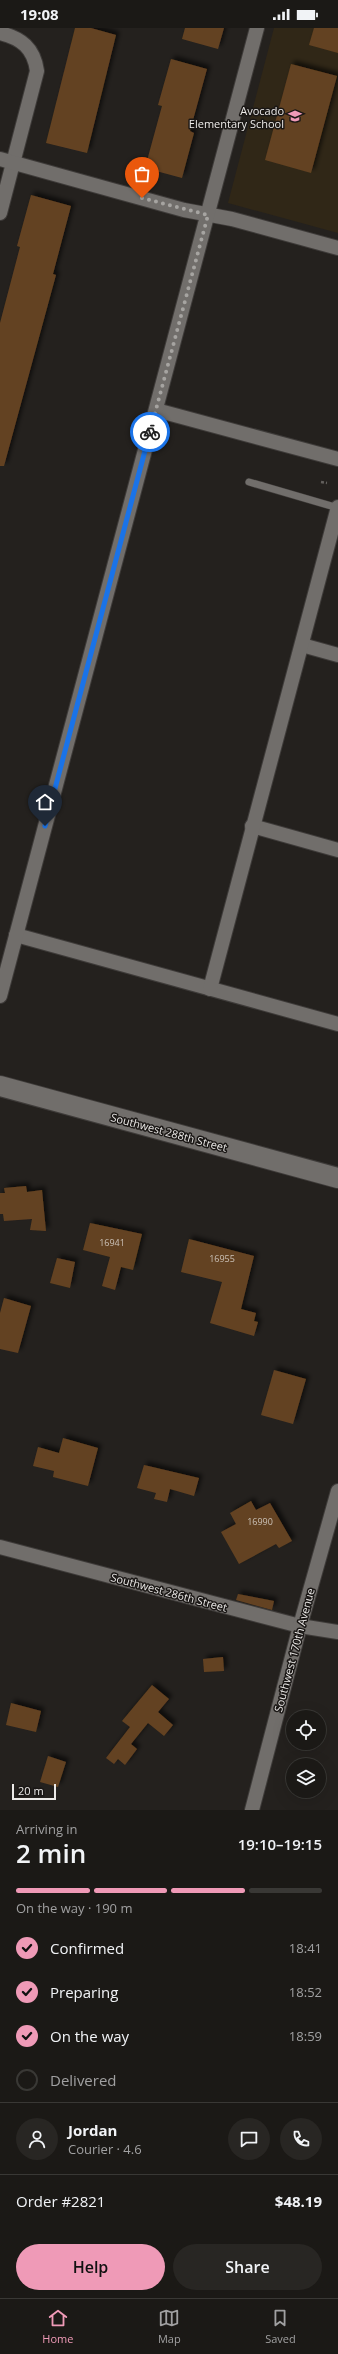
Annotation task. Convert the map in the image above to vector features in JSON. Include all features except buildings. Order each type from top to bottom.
[{"type":"street","points":[[0,996],[257,28]]},
{"type":"street","points":[[0,33],[25,44],[31,50],[36,66],[34,85],[7,161],[0,213]]},
{"type":"street","points":[[7,161],[184,210],[338,248]]},
{"type":"street","points":[[156,410],[338,460]]},
{"type":"street","points":[[210,989],[252,826],[338,508]]},
{"type":"street","points":[[302,645],[338,655]]},
{"type":"street","points":[[252,826],[338,850]]},
{"type":"street","points":[[16,936],[338,1024]]},
{"type":"street","name":"Southwest 288th Street","points":[[0,1086],[338,1178]]},
{"type":"street","name":"Southwest 170th Avenue","points":[[252,1810],[300,1626],[338,1491]]},
{"type":"street","name":"Southwest 286th Street","points":[[0,1548],[300,1626],[338,1632]]},
{"type":"lane","points":[[249,482],[338,508]]},
{"type":"path","points":[[321,482],[327,483]]},
{"type":"shaded area","name":"Avocado Elementary School","points":[[274,28],[338,28],[338,233],[228,203]]},
{"type":"way so far","points":[[142,198],[208,215],[150,432]]},
{"type":"place","name":"Avocado Elementary School","points":[[295,116]]},
{"type":"route","points":[[45,826],[150,432]]}]
